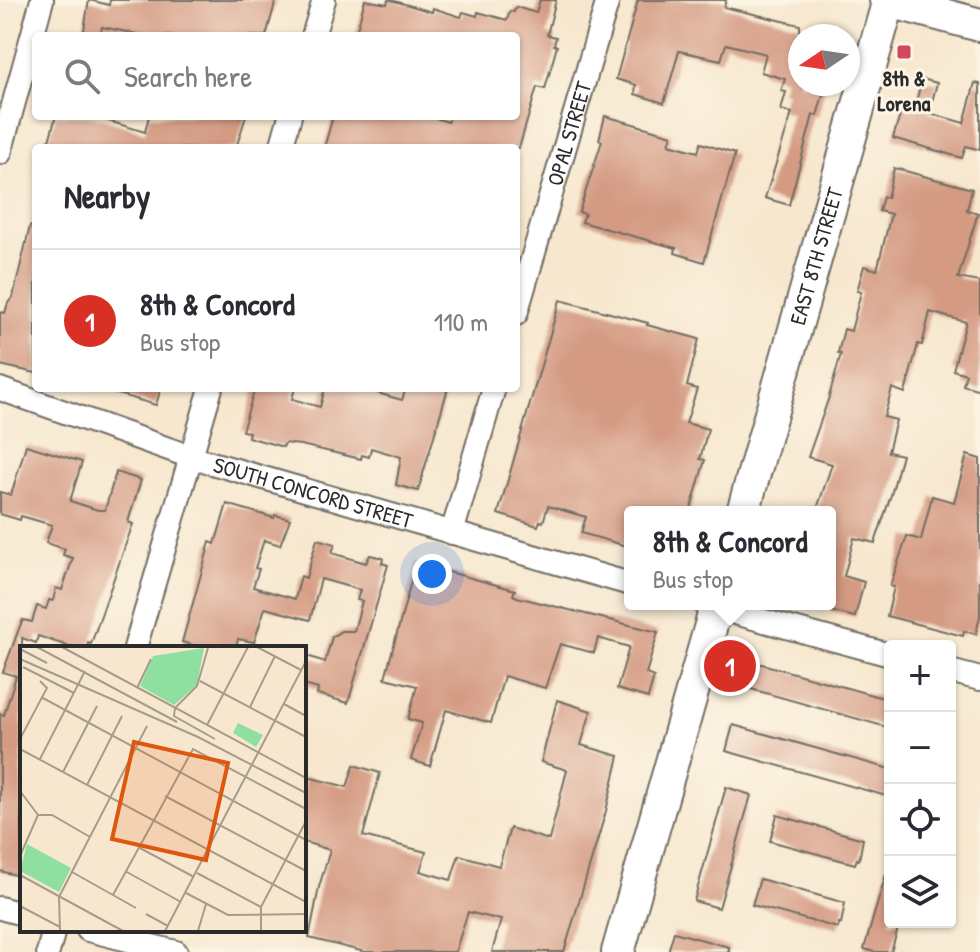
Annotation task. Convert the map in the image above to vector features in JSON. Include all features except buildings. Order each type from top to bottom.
[{"type":"main road","points":[[888,0],[980,25]]},
{"type":"main road","name":"EAST 8TH STREET","points":[[745,506],[888,0]]},
{"type":"main road","points":[[618,952],[710,610]]},
{"type":"street","points":[[33,32],[42,0]]},
{"type":"street","points":[[314,32],[324,0]]},
{"type":"street","name":"OPAL STREET","points":[[520,300],[608,0]]},
{"type":"street","points":[[0,153],[32,36]]},
{"type":"street","points":[[282,144],[289,120]]},
{"type":"street","name":"SOUTH CONCORD STREET","points":[[0,389],[191,457],[624,582]]},
{"type":"street","points":[[136,646],[210,392]]},
{"type":"street","points":[[452,533],[493,392]]},
{"type":"street","points":[[729,610],[884,653]]},
{"type":"street","points":[[956,673],[980,679]]},
{"type":"street","points":[[0,908],[20,913]]},
{"type":"street","points":[[48,952],[53,932]]},
{"type":"street","points":[[96,932],[176,952]]},
{"type":"place","name":"8th & Lorena","points":[[904,52]]},
{"type":"place","name":"8th & Concord","points":[[730,666]]}]
